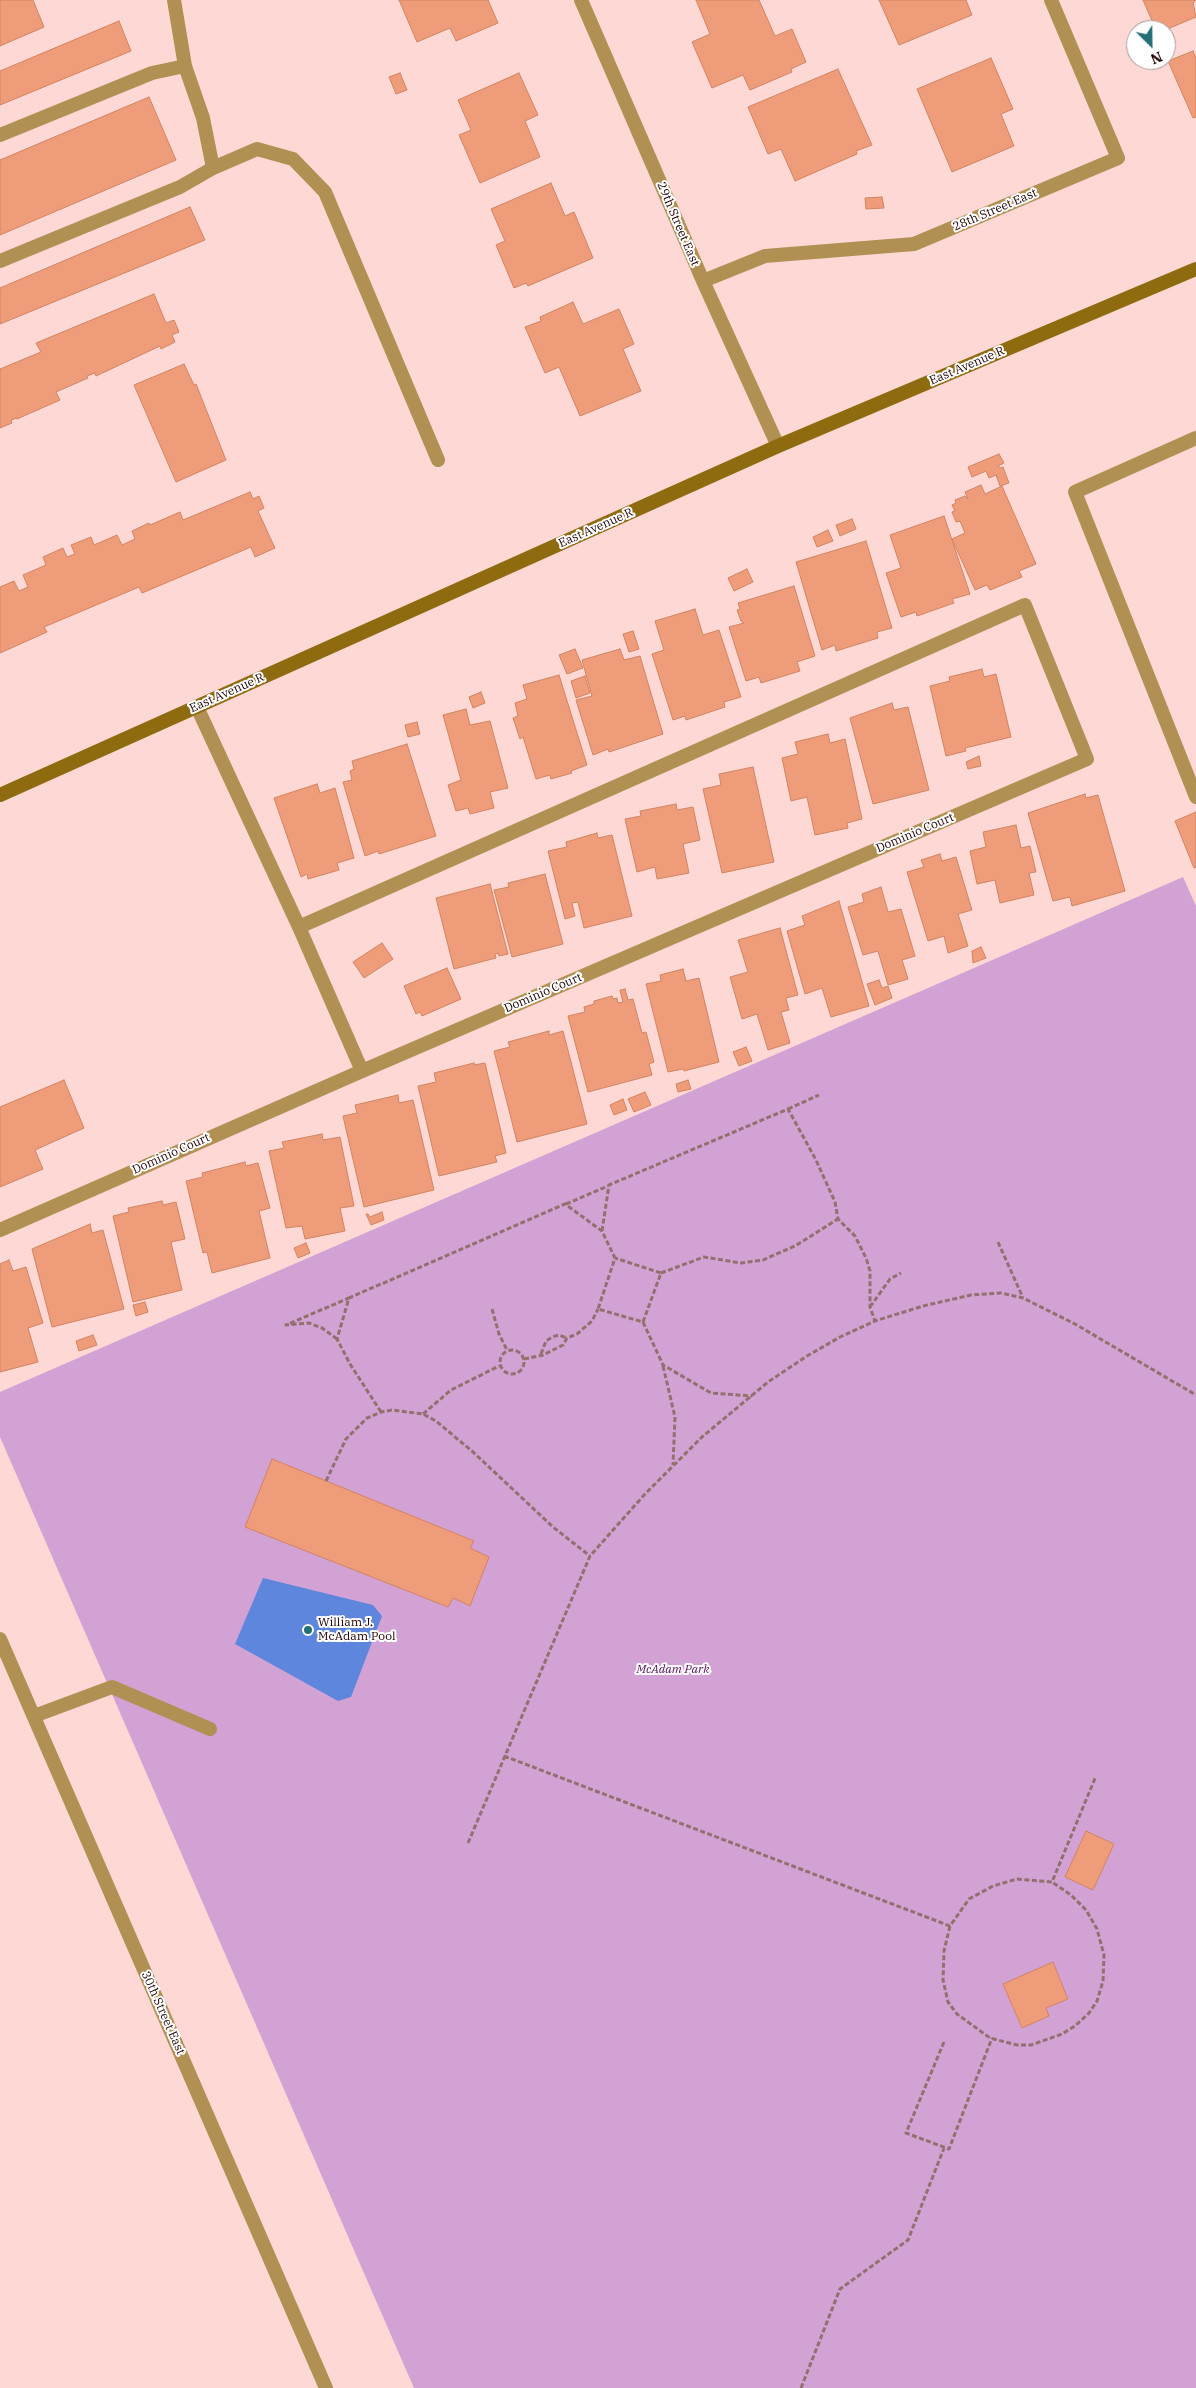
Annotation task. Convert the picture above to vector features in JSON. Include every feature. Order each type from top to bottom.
[{"type":"main road","name":"East Avenue R","points":[[0,795],[778,446],[1196,269]]},
{"type":"street","points":[[174,0],[184,66],[203,118],[213,168]]},
{"type":"street","name":"29th Street East","points":[[581,0],[703,281],[778,446]]},
{"type":"street","name":"28th Street East","points":[[703,281],[765,256],[914,244],[1118,158],[1051,0]]},
{"type":"street","points":[[0,136],[152,73],[184,66]]},
{"type":"street","points":[[0,261],[180,187],[213,168],[257,149],[293,159],[325,192],[438,460]]},
{"type":"street","points":[[1196,438],[1075,492],[1196,797]]},
{"type":"street","name":"Dominio Court","points":[[0,1230],[362,1071],[1087,759],[1025,604],[299,927]]},
{"type":"street","points":[[197,707],[299,927],[362,1071]]},
{"type":"street","name":"30th Street East","points":[[0,1639],[326,2388]]},
{"type":"street","points":[[34,1716],[112,1687],[210,1729]]},
{"type":"path","points":[[381,1412],[350,1364],[337,1339],[322,1328],[309,1323],[286,1325],[819,1096]]},
{"type":"path","points":[[788,1109],[816,1160],[835,1202],[838,1219],[855,1236],[866,1258],[870,1271],[870,1307],[875,1321]]},
{"type":"path","points":[[602,1231],[609,1186]]},
{"type":"path","points":[[524,1359],[563,1345],[567,1338],[585,1328],[592,1321],[598,1309],[614,1258],[602,1231],[565,1204]]},
{"type":"path","points":[[614,1258],[661,1273],[704,1257],[741,1263],[763,1260],[795,1246],[838,1219]]},
{"type":"path","points":[[998,1242],[1023,1298]]},
{"type":"path","points":[[661,1273],[643,1322],[663,1365],[675,1417],[673,1466]]},
{"type":"path","points":[[870,1307],[890,1279],[901,1273]]},
{"type":"path","points":[[468,1843],[590,1556],[702,1436],[768,1382],[808,1356],[840,1337],[875,1321],[923,1306],[971,1295],[1000,1293],[1023,1298],[1075,1324],[1196,1395]]},
{"type":"path","points":[[337,1339],[341,1318],[349,1298]]},
{"type":"path","points":[[598,1309],[643,1322]]},
{"type":"path","points":[[492,1310],[499,1334],[507,1350]]},
{"type":"path","points":[[540,1354],[546,1341],[552,1337],[559,1335],[567,1338]]},
{"type":"path","points":[[507,1350],[521,1353],[524,1359],[524,1367],[519,1373],[511,1375],[504,1372],[500,1366],[500,1356],[507,1350]]},
{"type":"path","points":[[663,1365],[711,1393],[752,1396]]},
{"type":"path","points":[[423,1414],[451,1390],[500,1366]]},
{"type":"path","points":[[326,1481],[346,1439],[367,1418],[381,1412],[402,1410],[423,1414],[436,1421],[473,1452],[553,1528],[590,1556]]},
{"type":"path","points":[[504,1756],[950,1926]]},
{"type":"path","points":[[1052,1882],[1096,1776]]},
{"type":"path","points":[[1017,1879],[1052,1882],[1071,1894],[1097,1929],[1104,1955],[1103,1981],[1097,2000],[1088,2013],[1075,2026],[1046,2041],[1031,2045],[1017,2045],[992,2038],[966,2022],[948,2002],[944,1993],[942,1968],[950,1926],[969,1899],[993,1886],[1017,1879]]},
{"type":"path","points":[[944,2042],[906,2133],[949,2149],[992,2038]]},
{"type":"path","points":[[801,2388],[840,2290],[908,2240],[944,2148]]},
{"type":"green space","name":"McAdam Park","points":[[1183,877],[1196,906],[1196,2388],[414,2388],[0,1437],[0,1392]]},
{"type":"water","name":"William J. McAdam Pool","points":[[263,1578],[373,1605],[382,1616],[351,1697],[338,1701],[235,1644]]},
{"type":"building","points":[[0,0],[33,0],[44,27],[0,46]]},
{"type":"building","points":[[399,0],[488,0],[498,23],[456,41],[450,28],[417,42]]},
{"type":"building","points":[[696,0],[759,0],[775,36],[792,29],[806,62],[791,69],[792,72],[750,90],[743,75],[712,88],[692,42],[710,34]]},
{"type":"building","points":[[879,0],[966,0],[972,15],[899,45]]},
{"type":"building","points":[[1143,0],[1196,0],[1193,3],[1196,17],[1176,25],[1176,20],[1152,20]]},
{"type":"building","points":[[119,21],[131,51],[0,105],[0,71]]},
{"type":"building","points":[[1193,51],[1196,58],[1196,117],[1193,118],[1172,70],[1176,70],[1176,58]]},
{"type":"building","points":[[991,58],[1013,109],[1001,114],[1014,146],[952,172],[917,89]]},
{"type":"building","points":[[838,69],[872,145],[856,151],[857,154],[795,181],[781,149],[768,154],[748,107]]},
{"type":"building","points":[[400,73],[407,90],[396,94],[389,77]]},
{"type":"building","points":[[519,73],[538,115],[525,121],[540,157],[480,183],[459,135],[471,130],[458,100]]},
{"type":"building","points":[[149,97],[176,160],[0,235],[0,160]]},
{"type":"building","points":[[551,183],[565,216],[574,212],[593,258],[528,286],[526,283],[514,288],[496,245],[505,241],[491,209]]},
{"type":"building","points":[[882,197],[884,208],[866,209],[865,198]]},
{"type":"building","points":[[190,207],[205,240],[0,324],[0,288]]},
{"type":"building","points":[[154,294],[166,323],[174,320],[179,332],[172,335],[175,342],[161,349],[160,346],[96,376],[95,373],[87,376],[88,378],[56,392],[60,400],[11,420],[12,423],[0,428],[0,369],[41,352],[36,343]]},
{"type":"building","points":[[573,302],[583,324],[619,309],[634,344],[623,349],[641,391],[580,416],[559,367],[545,373],[525,327],[541,321],[540,317]]},
{"type":"building","points":[[184,364],[194,385],[196,384],[226,460],[176,482],[134,385]]},
{"type":"building","points":[[999,454],[1004,463],[998,466],[1000,468],[1003,467],[1009,483],[1000,486],[996,475],[989,478],[986,471],[972,477],[968,467]]},
{"type":"building","points":[[981,485],[985,494],[1002,486],[1036,564],[1019,571],[1022,577],[990,590],[987,585],[975,590],[952,539],[965,533],[960,521],[956,522],[952,512],[955,511],[952,505],[956,503],[955,500],[965,496],[968,499],[965,492]]},
{"type":"building","points":[[250,492],[253,499],[259,496],[264,508],[258,511],[275,548],[255,557],[251,547],[142,593],[139,587],[44,627],[47,632],[0,653],[0,587],[14,581],[19,591],[28,587],[23,575],[46,565],[43,557],[63,548],[67,557],[75,554],[71,545],[91,537],[94,545],[117,535],[122,545],[135,539],[132,531],[149,523],[150,525],[180,512],[183,520]]},
{"type":"building","points":[[944,516],[970,594],[952,599],[954,603],[917,616],[916,612],[901,617],[886,573],[901,568],[890,535]]},
{"type":"building","points":[[852,519],[856,529],[840,536],[836,525]]},
{"type":"building","points":[[828,530],[833,541],[817,547],[813,537]]},
{"type":"building","points":[[866,541],[892,628],[877,632],[878,638],[836,651],[835,645],[822,650],[796,562]]},
{"type":"building","points":[[747,569],[753,582],[734,591],[728,578]]},
{"type":"building","points":[[794,586],[815,656],[797,662],[800,671],[761,683],[759,677],[746,681],[729,627],[744,623],[741,621],[737,610],[740,609],[738,603]]},
{"type":"building","points":[[695,609],[703,635],[719,630],[741,697],[724,702],[725,707],[686,720],[685,716],[673,720],[652,654],[664,650],[655,621]]},
{"type":"building","points":[[633,631],[639,649],[629,652],[623,634]]},
{"type":"building","points":[[575,649],[583,668],[567,674],[559,655]]},
{"type":"building","points":[[620,649],[624,660],[640,656],[663,734],[609,752],[608,749],[593,755],[576,700],[592,696],[582,660]]},
{"type":"building","points":[[982,669],[984,677],[996,674],[1011,737],[965,748],[966,751],[946,756],[930,686],[950,681],[949,677]]},
{"type":"building","points":[[559,675],[587,765],[571,771],[572,773],[551,779],[550,775],[536,779],[523,737],[520,739],[513,718],[518,716],[515,703],[527,699],[523,685]]},
{"type":"building","points":[[585,676],[590,693],[576,698],[571,681]]},
{"type":"building","points":[[481,692],[485,703],[473,708],[469,697]]},
{"type":"building","points":[[892,703],[894,710],[908,707],[929,790],[873,804],[850,718]]},
{"type":"building","points":[[466,709],[470,725],[490,721],[508,788],[490,792],[494,808],[470,814],[468,808],[456,811],[448,785],[461,780],[443,715]]},
{"type":"building","points":[[417,722],[420,734],[408,737],[405,725]]},
{"type":"building","points":[[828,734],[830,743],[845,739],[862,819],[847,823],[848,828],[815,835],[807,797],[791,801],[782,758],[798,754],[795,742]]},
{"type":"building","points":[[407,744],[436,836],[379,854],[378,851],[365,856],[343,782],[352,780],[350,771],[354,769],[352,761]]},
{"type":"building","points":[[979,756],[981,766],[968,769],[966,762]]},
{"type":"building","points":[[753,767],[774,862],[722,873],[703,789],[721,785],[719,774]]},
{"type":"building","points":[[317,784],[320,793],[335,788],[354,858],[337,863],[339,870],[308,879],[307,874],[301,877],[274,798]]},
{"type":"building","points":[[1085,794],[1086,798],[1098,795],[1125,891],[1072,906],[1070,897],[1053,901],[1028,813]]},
{"type":"building","points":[[676,804],[677,810],[693,807],[700,840],[683,844],[689,873],[657,879],[655,867],[637,872],[625,819],[641,816],[640,811]]},
{"type":"building","points":[[1196,812],[1196,867],[1194,868],[1175,821]]},
{"type":"building","points":[[1016,825],[1021,848],[1030,846],[1036,872],[1029,873],[1034,895],[1000,903],[995,880],[977,884],[970,851],[986,847],[983,832]]},
{"type":"building","points":[[597,833],[598,838],[612,835],[632,916],[584,928],[578,902],[572,903],[575,916],[565,919],[548,851],[567,847],[566,842]]},
{"type":"building","points":[[940,854],[942,861],[956,857],[972,910],[958,914],[968,946],[948,953],[944,936],[928,941],[907,872],[924,867],[921,860]]},
{"type":"building","points":[[545,874],[563,944],[512,957],[494,890],[509,887],[508,883]]},
{"type":"building","points":[[490,884],[508,954],[499,956],[498,953],[495,954],[496,958],[454,969],[436,898]]},
{"type":"building","points":[[881,887],[888,912],[901,909],[915,956],[902,960],[908,979],[888,985],[878,951],[863,955],[848,907],[864,902],[862,894]]},
{"type":"building","points":[[839,901],[869,1006],[831,1017],[822,988],[805,994],[787,931],[805,925],[802,916]]},
{"type":"building","points":[[780,928],[798,995],[786,998],[789,1010],[781,1012],[790,1043],[768,1050],[757,1014],[742,1019],[730,977],[748,972],[738,940]]},
{"type":"building","points":[[382,943],[393,959],[364,978],[353,962]]},
{"type":"building","points":[[981,947],[986,958],[973,963],[972,951]]},
{"type":"building","points":[[447,968],[461,999],[422,1016],[420,1012],[416,1014],[404,986]]},
{"type":"building","points":[[683,969],[686,981],[699,978],[719,1062],[684,1071],[683,1069],[668,1072],[646,984],[661,981],[660,975]]},
{"type":"building","points":[[879,980],[882,988],[888,986],[892,998],[875,1005],[867,984]]},
{"type":"building","points":[[625,989],[628,1000],[633,999],[642,1033],[646,1032],[654,1062],[649,1064],[652,1075],[588,1092],[568,1016],[585,1012],[584,1007],[594,1004],[594,1001],[612,996],[613,999],[617,998],[618,1003],[623,1002],[620,990]]},
{"type":"building","points":[[549,1031],[549,1035],[563,1031],[587,1124],[517,1142],[494,1051],[510,1047],[508,1042]]},
{"type":"building","points":[[746,1047],[752,1061],[739,1066],[733,1052]]},
{"type":"building","points":[[474,1063],[474,1065],[485,1063],[506,1153],[495,1156],[497,1162],[439,1176],[418,1086],[436,1082],[434,1073]]},
{"type":"building","points":[[64,1080],[84,1128],[35,1150],[43,1169],[0,1187],[0,1107]]},
{"type":"building","points":[[688,1080],[691,1089],[678,1092],[676,1084]]},
{"type":"building","points":[[645,1092],[651,1105],[634,1112],[628,1099]]},
{"type":"building","points":[[398,1095],[399,1103],[413,1100],[434,1190],[364,1207],[343,1116],[357,1113],[355,1105]]},
{"type":"building","points":[[623,1099],[627,1110],[614,1115],[610,1105]]},
{"type":"building","points":[[322,1134],[323,1140],[340,1137],[354,1206],[340,1208],[345,1231],[305,1239],[302,1226],[286,1228],[269,1151],[284,1148],[282,1142]]},
{"type":"building","points":[[245,1162],[246,1166],[258,1163],[270,1208],[259,1211],[270,1258],[212,1273],[207,1252],[203,1253],[186,1181],[203,1177],[202,1173]]},
{"type":"building","points":[[162,1201],[163,1205],[176,1202],[185,1239],[171,1242],[182,1290],[133,1302],[113,1216],[129,1212],[128,1208]]},
{"type":"building","points":[[382,1212],[384,1220],[371,1225],[366,1214],[370,1217]]},
{"type":"building","points":[[90,1224],[92,1233],[103,1230],[124,1309],[52,1327],[32,1249]]},
{"type":"building","points":[[306,1243],[310,1253],[298,1258],[294,1248]]},
{"type":"building","points":[[9,1260],[13,1271],[26,1267],[43,1323],[28,1328],[38,1362],[0,1372],[0,1264]]},
{"type":"building","points":[[145,1302],[148,1312],[136,1316],[133,1305]]},
{"type":"building","points":[[93,1335],[97,1345],[79,1351],[76,1341]]},
{"type":"building","points":[[272,1459],[474,1541],[470,1548],[489,1557],[470,1606],[453,1598],[448,1607],[245,1527]]},
{"type":"building","points":[[1086,1831],[1114,1844],[1093,1890],[1065,1877]]},
{"type":"building","points":[[1053,1962],[1068,1999],[1046,2008],[1049,2016],[1022,2028],[1003,1984]]},
{"type":"place","name":"William J. McAdam Pool","points":[[308,1630]]}]
